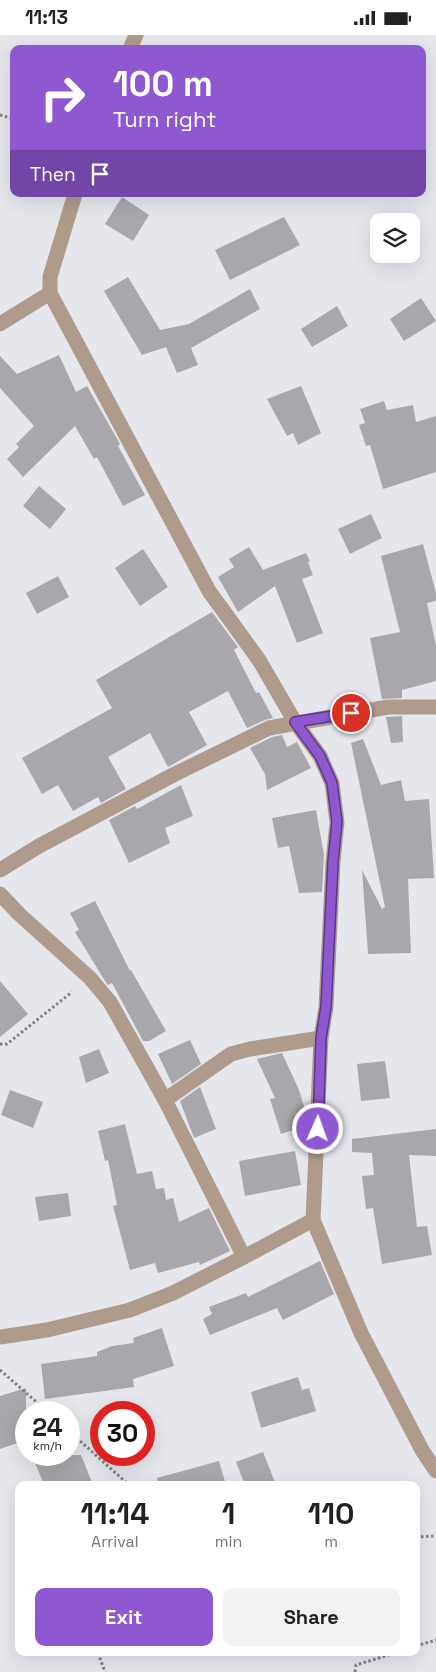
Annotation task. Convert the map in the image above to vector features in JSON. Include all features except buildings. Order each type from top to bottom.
[{"type":"street","points":[[74,197],[50,277],[50,293],[208,591],[258,660],[295,722],[320,756],[332,783],[337,822],[333,861],[326,1007],[321,1038],[313,1220],[361,1333],[422,1450],[436,1471]]},
{"type":"street","points":[[0,324],[50,293]]},
{"type":"street","points":[[0,870],[39,846],[175,774],[269,728],[388,707],[436,707]]},
{"type":"street","points":[[0,894],[19,914],[90,978],[110,1002],[165,1100],[244,1257]]},
{"type":"street","points":[[165,1100],[231,1054],[250,1049],[321,1038]]},
{"type":"street","points":[[0,1337],[47,1330],[130,1310],[173,1293],[313,1220]]},
{"type":"path","points":[[0,1044],[7,1044],[90,978]]},
{"type":"path","points":[[0,1370],[35,1401]]},
{"type":"path","points":[[80,1441],[125,1481]]},
{"type":"path","points":[[420,1537],[436,1536]]},
{"type":"path","points":[[420,1645],[436,1640]]},
{"type":"path","points":[[99,1656],[105,1672]]},
{"type":"path","points":[[354,1672],[356,1665],[385,1656]]},
{"type":"route","points":[[318,1129],[321,1038],[326,1007],[333,861],[337,822],[332,783],[320,756],[295,722],[351,713]]}]
